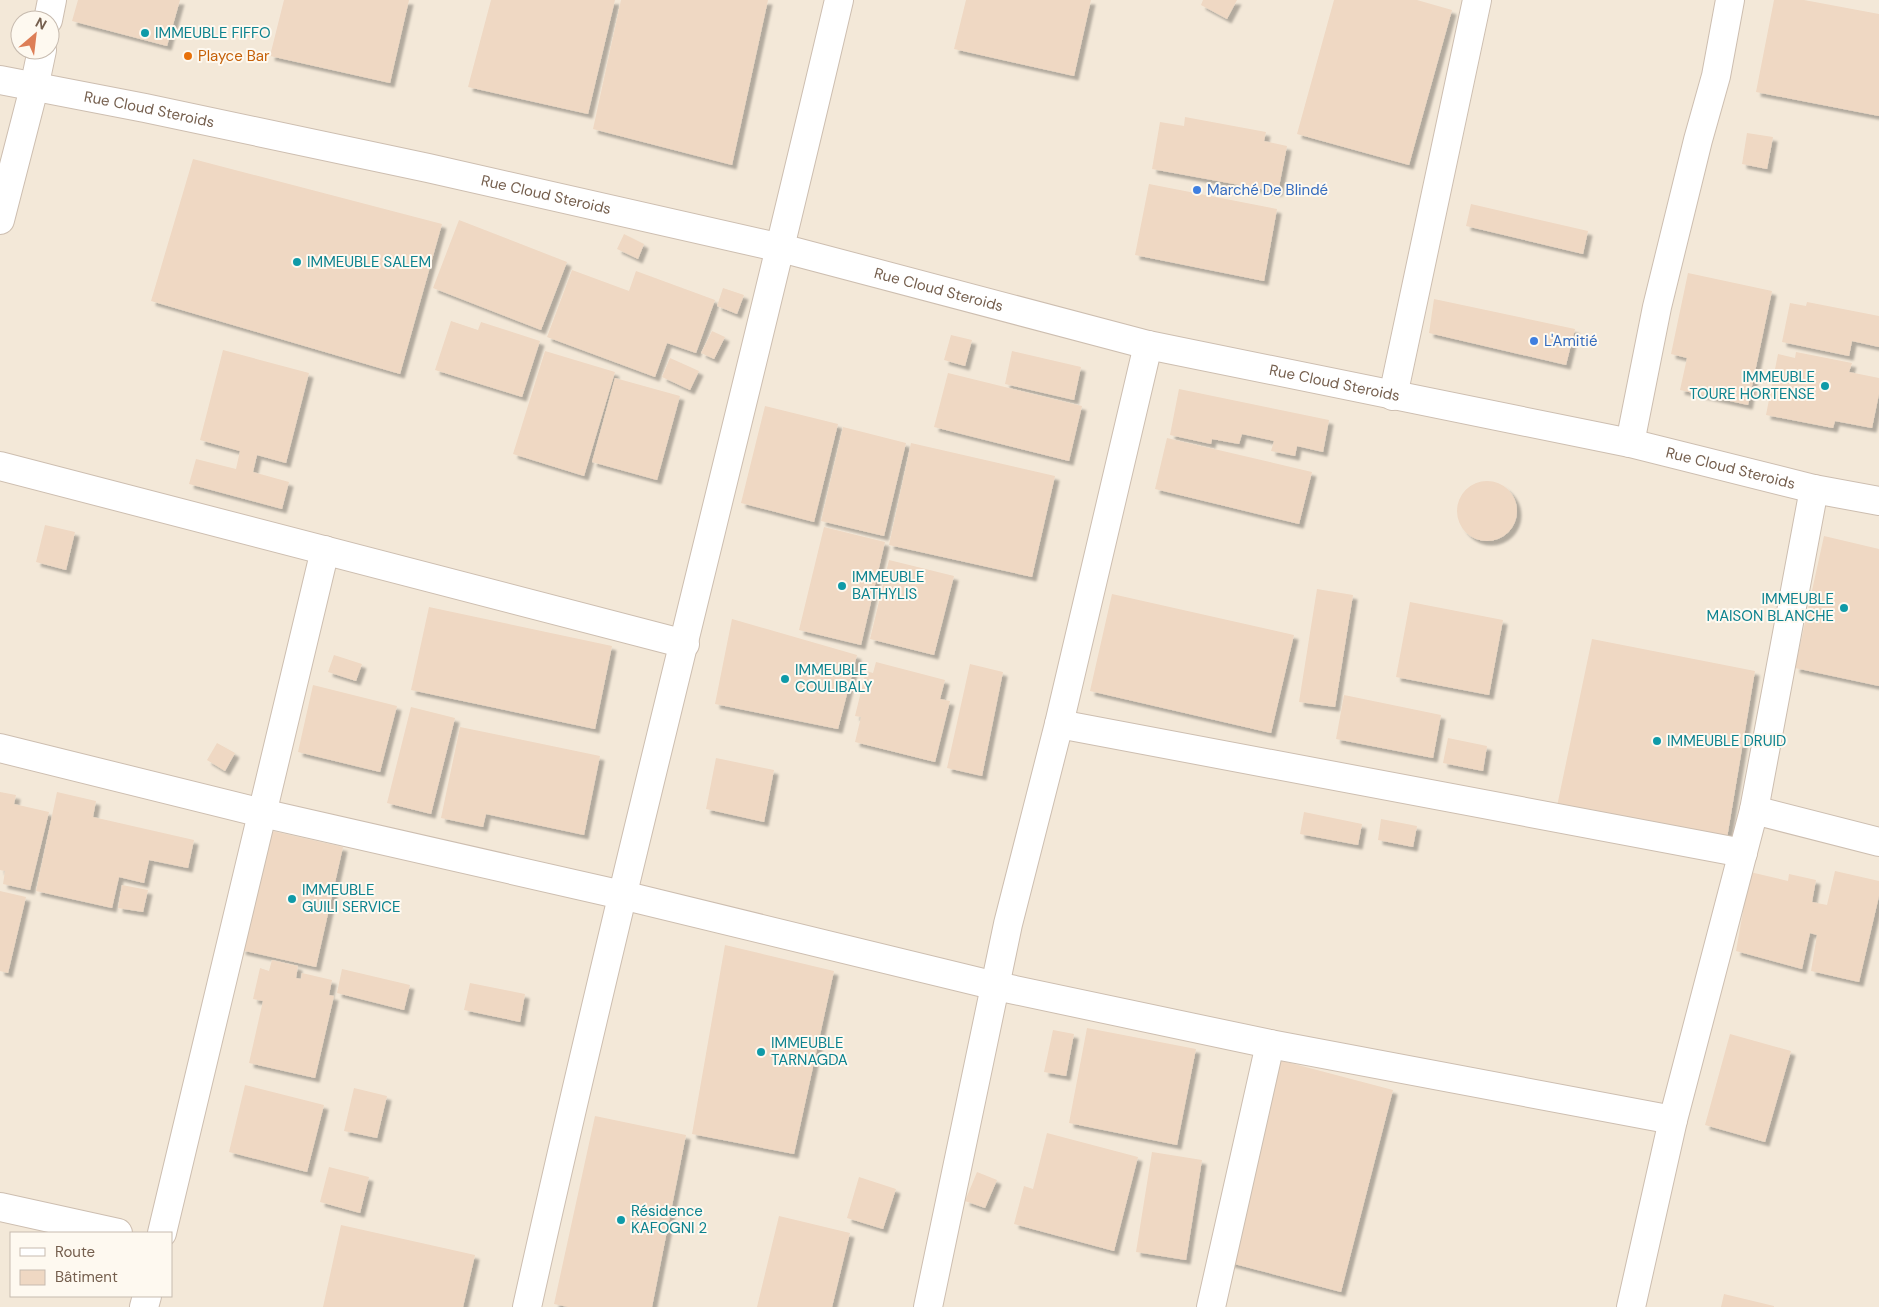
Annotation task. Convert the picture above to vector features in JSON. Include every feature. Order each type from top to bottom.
[{"type":"street","points":[[527,1307],[574,1095],[781,248],[839,0]]},
{"type":"street","points":[[1393,396],[1477,0]]},
{"type":"street","points":[[1630,443],[1657,307],[1698,140],[1716,76],[1730,0]]},
{"type":"street","points":[[0,220],[40,60]]},
{"type":"street","name":"Rue Cloud Steroids","points":[[0,80],[145,108],[409,164],[781,248],[1148,345],[1630,443],[1879,502]]},
{"type":"street","points":[[928,1307],[1008,924],[1059,724],[1148,345]]},
{"type":"street","points":[[0,466],[685,644]]},
{"type":"street","points":[[1631,1307],[1673,1120],[1754,810],[1814,488]]},
{"type":"street","points":[[162,1232],[325,550]]},
{"type":"street","points":[[1059,724],[1743,854]]},
{"type":"street","points":[[0,748],[262,813],[622,895],[996,986],[1270,1044],[1673,1120]]},
{"type":"street","points":[[1754,810],[1879,842]]},
{"type":"street","points":[[1210,1307],[1270,1044]]},
{"type":"street","points":[[0,1207],[113,1232]]},
{"type":"shaded area","points":[[0,0],[1879,0],[1879,1307],[0,1307]]},
{"type":"building","name":"IMMEUBLE FIFFO","points":[[78,0],[180,0],[167,46],[72,21]]},
{"type":"building","points":[[284,0],[409,0],[390,83],[270,56]]},
{"type":"building","points":[[491,0],[615,0],[588,114],[468,87]]},
{"type":"building","points":[[621,0],[768,0],[732,165],[593,129]]},
{"type":"building","points":[[966,0],[1091,0],[1074,76],[954,49]]},
{"type":"building","points":[[1203,0],[1237,0],[1227,19],[1201,5]]},
{"type":"building","points":[[1334,0],[1417,0],[1452,10],[1409,165],[1297,134]]},
{"type":"building","points":[[1774,0],[1804,0],[1879,14],[1879,116],[1756,92]]},
{"type":"building","points":[[1185,117],[1266,132],[1264,141],[1287,146],[1278,192],[1152,169],[1160,122],[1184,126]]},
{"type":"building","points":[[1747,133],[1773,137],[1767,169],[1742,164]]},
{"type":"building","name":"IMMEUBLE SALEM","points":[[193,159],[442,224],[400,374],[151,301]]},
{"type":"building","points":[[1149,184],[1277,209],[1264,281],[1135,255]]},
{"type":"building","points":[[1471,204],[1588,231],[1583,254],[1466,226]]},
{"type":"building","points":[[459,220],[567,262],[541,330],[433,288]]},
{"type":"building","points":[[624,234],[644,244],[638,259],[617,249]]},
{"type":"building","points":[[572,270],[629,291],[636,271],[715,300],[696,353],[667,343],[655,377],[547,337]]},
{"type":"building","points":[[1688,273],[1772,291],[1748,405],[1680,390],[1687,358],[1671,354]]},
{"type":"building","points":[[723,288],[744,295],[737,314],[717,306]]},
{"type":"building","points":[[1434,299],[1575,329],[1566,365],[1429,333]]},
{"type":"building","points":[[1807,302],[1879,316],[1879,347],[1852,341],[1849,356],[1782,342],[1790,303],[1806,306]]},
{"type":"building","points":[[451,321],[478,330],[481,322],[540,341],[522,397],[435,370]]},
{"type":"building","points":[[712,331],[725,337],[714,359],[701,353]]},
{"type":"building","points":[[951,335],[972,340],[965,366],[944,360]]},
{"type":"building","points":[[223,350],[309,373],[286,463],[257,455],[253,472],[289,482],[282,509],[189,484],[196,459],[236,469],[240,451],[200,440]]},
{"type":"building","points":[[545,351],[615,372],[584,476],[513,454]]},
{"type":"building","points":[[1012,351],[1081,367],[1074,400],[1005,384]]},
{"type":"building","name":"IMMEUBLE TOURE HORTENSE","points":[[1796,352],[1852,363],[1849,372],[1879,378],[1879,394],[1872,428],[1835,421],[1833,428],[1766,415],[1778,354],[1795,358]]},
{"type":"building","points":[[670,358],[699,371],[690,390],[662,377]]},
{"type":"building","points":[[948,373],[1082,406],[1069,461],[934,427]]},
{"type":"building","points":[[615,378],[680,396],[657,480],[592,462]]},
{"type":"building","points":[[1179,389],[1329,420],[1323,452],[1297,446],[1295,456],[1271,451],[1274,441],[1242,434],[1239,444],[1212,439],[1211,444],[1170,435]]},
{"type":"building","points":[[765,406],[838,424],[814,522],[741,503]]},
{"type":"building","points":[[843,427],[906,443],[884,536],[821,521]]},
{"type":"building","points":[[1167,438],[1312,472],[1299,524],[1155,489]]},
{"type":"building","points":[[911,443],[1055,476],[1032,577],[889,545]]},
{"type":"building","points":[[1487,481],[1503,486],[1508,490],[1512,495],[1517,511],[1512,527],[1508,532],[1503,536],[1487,541],[1471,536],[1466,532],[1462,527],[1457,511],[1462,495],[1466,490],[1471,486]]},
{"type":"building","points":[[45,525],[75,532],[66,570],[36,562]]},
{"type":"building","name":"IMMEUBLE BATHYLIS","points":[[824,527],[885,542],[861,645],[799,630]]},
{"type":"building","name":"IMMEUBLE MAISON BLANCHE","points":[[1824,536],[1879,549],[1879,686],[1795,668]]},
{"type":"building","points":[[889,560],[954,576],[934,655],[870,639]]},
{"type":"building","points":[[1317,589],[1353,595],[1335,707],[1299,702]]},
{"type":"building","points":[[1112,594],[1294,635],[1271,733],[1090,691]]},
{"type":"building","points":[[1410,602],[1503,620],[1489,695],[1396,677]]},
{"type":"building","points":[[429,607],[612,646],[595,729],[411,690]]},
{"type":"building","name":"IMMEUBLE COULIBALY","points":[[732,619],[857,655],[838,729],[715,704]]},
{"type":"building","name":"IMMEUBLE DRUID","points":[[1592,639],[1755,671],[1726,844],[1556,811]]},
{"type":"building","points":[[334,655],[362,664],[356,681],[328,672]]},
{"type":"building","points":[[876,662],[945,680],[940,699],[950,701],[935,762],[855,742],[861,717],[855,716],[866,671],[873,673]]},
{"type":"building","points":[[970,664],[1003,672],[982,776],[947,768]]},
{"type":"building","points":[[313,685],[397,706],[380,772],[298,752]]},
{"type":"building","points":[[1344,695],[1441,715],[1433,758],[1336,739]]},
{"type":"building","points":[[411,707],[455,718],[431,814],[387,803]]},
{"type":"building","points":[[460,727],[600,756],[584,835],[486,814],[483,827],[441,818]]},
{"type":"building","points":[[1448,738],[1487,746],[1483,771],[1443,763]]},
{"type":"building","points":[[217,743],[235,753],[225,771],[207,760]]},
{"type":"building","points":[[716,758],[774,770],[764,822],[706,809]]},
{"type":"building","points":[[0,792],[16,795],[14,804],[49,812],[30,890],[3,884],[5,871],[0,870]]},
{"type":"building","points":[[57,792],[96,801],[93,817],[194,840],[188,868],[149,860],[144,883],[119,877],[112,908],[36,891]]},
{"type":"building","points":[[1304,812],[1362,824],[1358,845],[1300,834]]},
{"type":"building","points":[[1381,819],[1417,826],[1413,847],[1378,840]]},
{"type":"building","name":"IMMEUBLE GUILI SERVICE","points":[[268,830],[343,847],[316,967],[241,950]]},
{"type":"building","points":[[1835,871],[1879,881],[1879,896],[1859,982],[1811,971],[1817,935],[1810,933],[1802,969],[1736,951],[1750,872],[1788,881],[1789,874],[1816,880],[1812,902],[1827,905]]},
{"type":"building","points":[[122,885],[148,890],[143,912],[118,908]]},
{"type":"building","points":[[0,891],[26,897],[8,973],[0,971]]},
{"type":"building","name":"IMMEUBLE TARNAGDA","points":[[725,945],[834,971],[794,1154],[692,1134]]},
{"type":"building","points":[[272,960],[298,966],[296,978],[301,979],[302,973],[332,980],[329,995],[334,996],[315,1078],[249,1063],[263,1001],[253,999],[260,968],[269,971]]},
{"type":"building","points":[[342,969],[410,985],[404,1010],[337,993]]},
{"type":"building","points":[[470,983],[525,994],[520,1022],[464,1010]]},
{"type":"building","points":[[1087,1028],[1196,1049],[1177,1145],[1069,1123]]},
{"type":"building","points":[[1053,1030],[1074,1034],[1066,1076],[1044,1072]]},
{"type":"building","points":[[1730,1034],[1791,1051],[1765,1142],[1705,1125]]},
{"type":"building","points":[[1279,1060],[1393,1090],[1341,1292],[1227,1262]]},
{"type":"building","points":[[245,1085],[324,1105],[307,1172],[229,1152]]},
{"type":"building","points":[[354,1088],[387,1096],[377,1138],[344,1131]]},
{"type":"building","name":"Résidence KAFOGNI 2","points":[[595,1116],[686,1135],[652,1307],[568,1307],[554,1304]]},
{"type":"building","points":[[1047,1133],[1138,1157],[1114,1251],[1014,1224],[1024,1186],[1033,1189]]},
{"type":"building","points":[[1152,1152],[1202,1160],[1186,1260],[1136,1252]]},
{"type":"building","points":[[329,1167],[369,1177],[360,1213],[320,1202]]},
{"type":"building","points":[[977,1172],[997,1180],[985,1208],[965,1201]]},
{"type":"building","points":[[859,1177],[896,1189],[883,1229],[847,1218]]},
{"type":"building","points":[[779,1216],[850,1233],[832,1307],[757,1307]]},
{"type":"building","points":[[341,1225],[475,1255],[463,1307],[323,1307]]},
{"type":"building","points":[[1724,1294],[1774,1306],[1774,1307],[1721,1307]]},
{"type":"place","name":"IMMEUBLE FIFFO","points":[[145,33]]},
{"type":"place","name":"Playce Bar","points":[[188,56]]},
{"type":"place","name":"Marché De Blindé","points":[[1197,190]]},
{"type":"place","name":"IMMEUBLE SALEM","points":[[297,262]]},
{"type":"place","name":"L'Amitié","points":[[1534,341]]},
{"type":"place","name":"IMMEUBLE TOURE HORTENSE","points":[[1825,386]]},
{"type":"place","name":"IMMEUBLE BATHYLIS","points":[[842,586]]},
{"type":"place","name":"IMMEUBLE MAISON BLANCHE","points":[[1844,608]]},
{"type":"place","name":"IMMEUBLE COULIBALY","points":[[785,679]]},
{"type":"place","name":"IMMEUBLE DRUID","points":[[1657,741]]},
{"type":"place","name":"IMMEUBLE GUILI SERVICE","points":[[292,899]]},
{"type":"place","name":"IMMEUBLE TARNAGDA","points":[[761,1052]]},
{"type":"place","name":"Résidence KAFOGNI 2","points":[[621,1220]]}]
